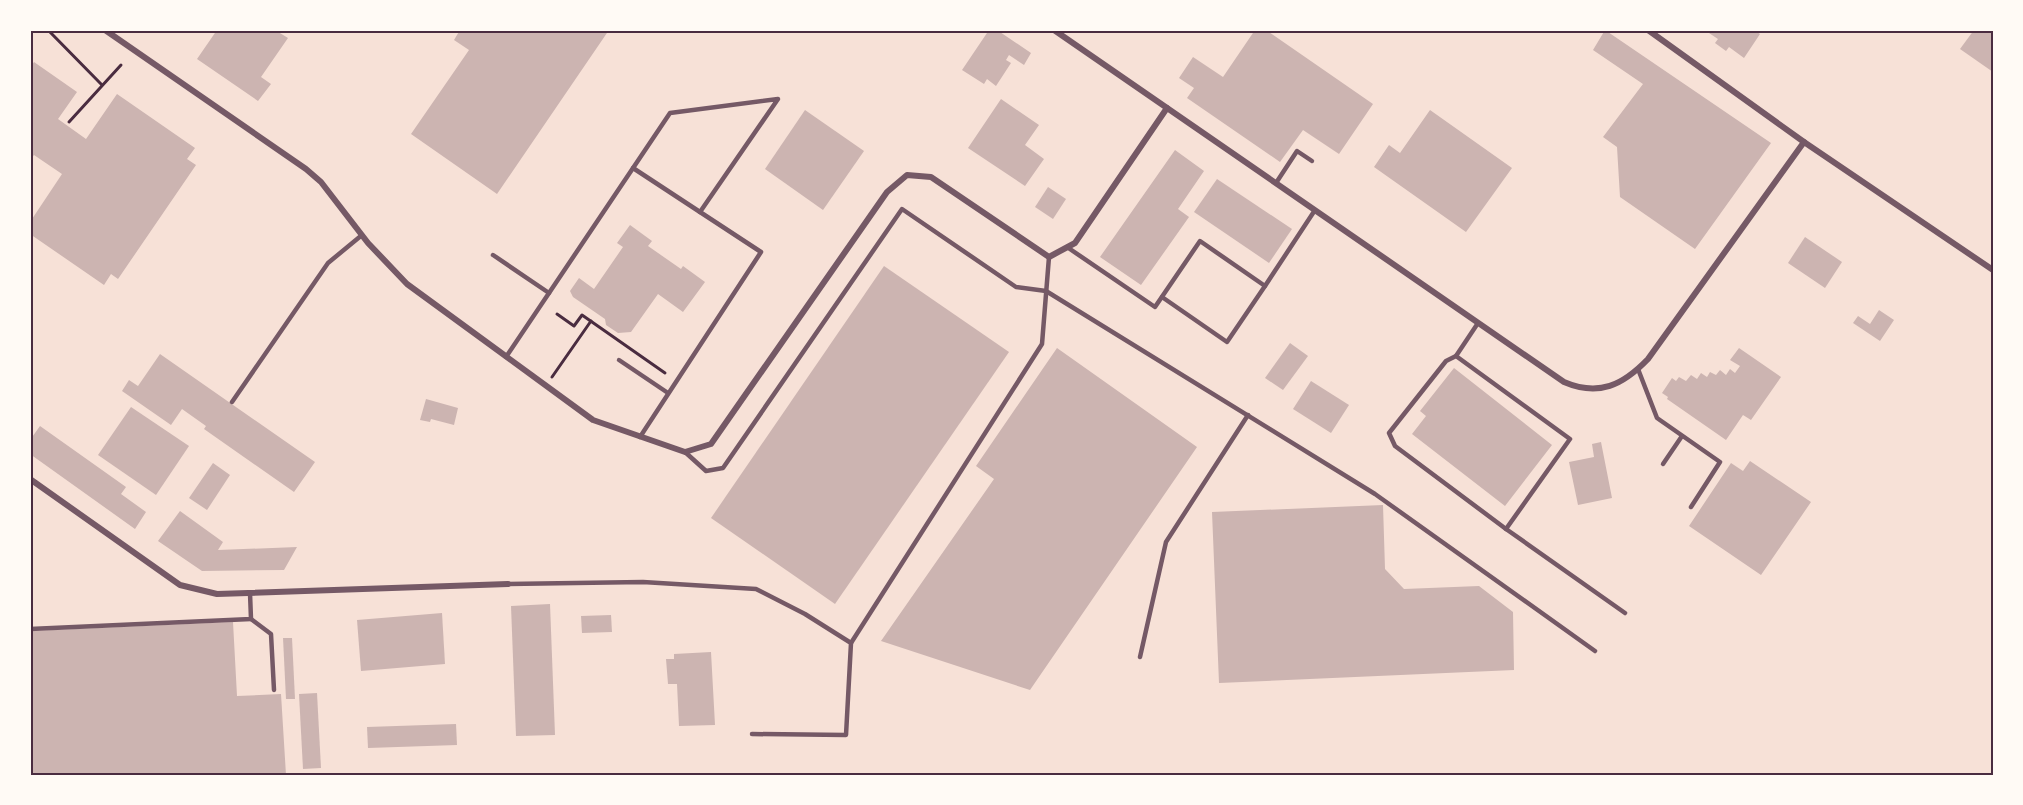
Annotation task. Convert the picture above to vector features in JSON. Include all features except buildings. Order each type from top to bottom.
[{"type":"street","points":[[105,30],[306,169],[321,182],[362,235],[406,284],[506,357],[593,420],[685,452],[711,444],[887,192],[907,175],[930,177],[1049,257],[1075,243],[1167,108]]},
{"type":"street","points":[[1054,30],[1574,387],[1607,388],[1638,369],[1654,352],[1804,142]]},
{"type":"street","points":[[1648,30],[1804,142],[1993,270]]},
{"type":"street","points":[[30,478],[180,585],[217,594],[508,584]]},
{"type":"lane","points":[[506,357],[670,113],[778,99],[700,212]]},
{"type":"lane","points":[[1276,183],[1297,151],[1312,161]]},
{"type":"lane","points":[[633,168],[761,252],[640,437]]},
{"type":"lane","points":[[685,452],[706,471],[723,468],[902,209],[1016,287],[1046,291],[1375,494],[1595,651]]},
{"type":"lane","points":[[1162,297],[1227,342],[1315,210]]},
{"type":"lane","points":[[232,402],[328,263],[362,235]]},
{"type":"lane","points":[[1067,247],[1155,307],[1200,241],[1265,286]]},
{"type":"lane","points":[[493,255],[549,293]]},
{"type":"lane","points":[[752,734],[846,735],[851,643],[1041,344],[1049,257]]},
{"type":"lane","points":[[1478,323],[1456,356],[1446,361],[1389,433],[1395,446],[1625,614]]},
{"type":"lane","points":[[1456,356],[1570,439],[1506,529]]},
{"type":"lane","points":[[619,360],[668,393]]},
{"type":"lane","points":[[1638,369],[1657,418],[1720,462],[1690,507]]},
{"type":"lane","points":[[1140,657],[1166,542],[1248,416]]},
{"type":"lane","points":[[1663,464],[1682,436]]},
{"type":"lane","points":[[508,584],[643,582],[756,590],[806,614],[851,643]]},
{"type":"lane","points":[[250,593],[251,619]]},
{"type":"lane","points":[[30,629],[251,619],[271,634],[274,690]]},
{"type":"path","points":[[48,30],[102,85]]},
{"type":"path","points":[[69,122],[121,64]]},
{"type":"path","points":[[557,315],[574,326],[582,315],[665,373]]},
{"type":"path","points":[[546,386],[591,321]]}]
